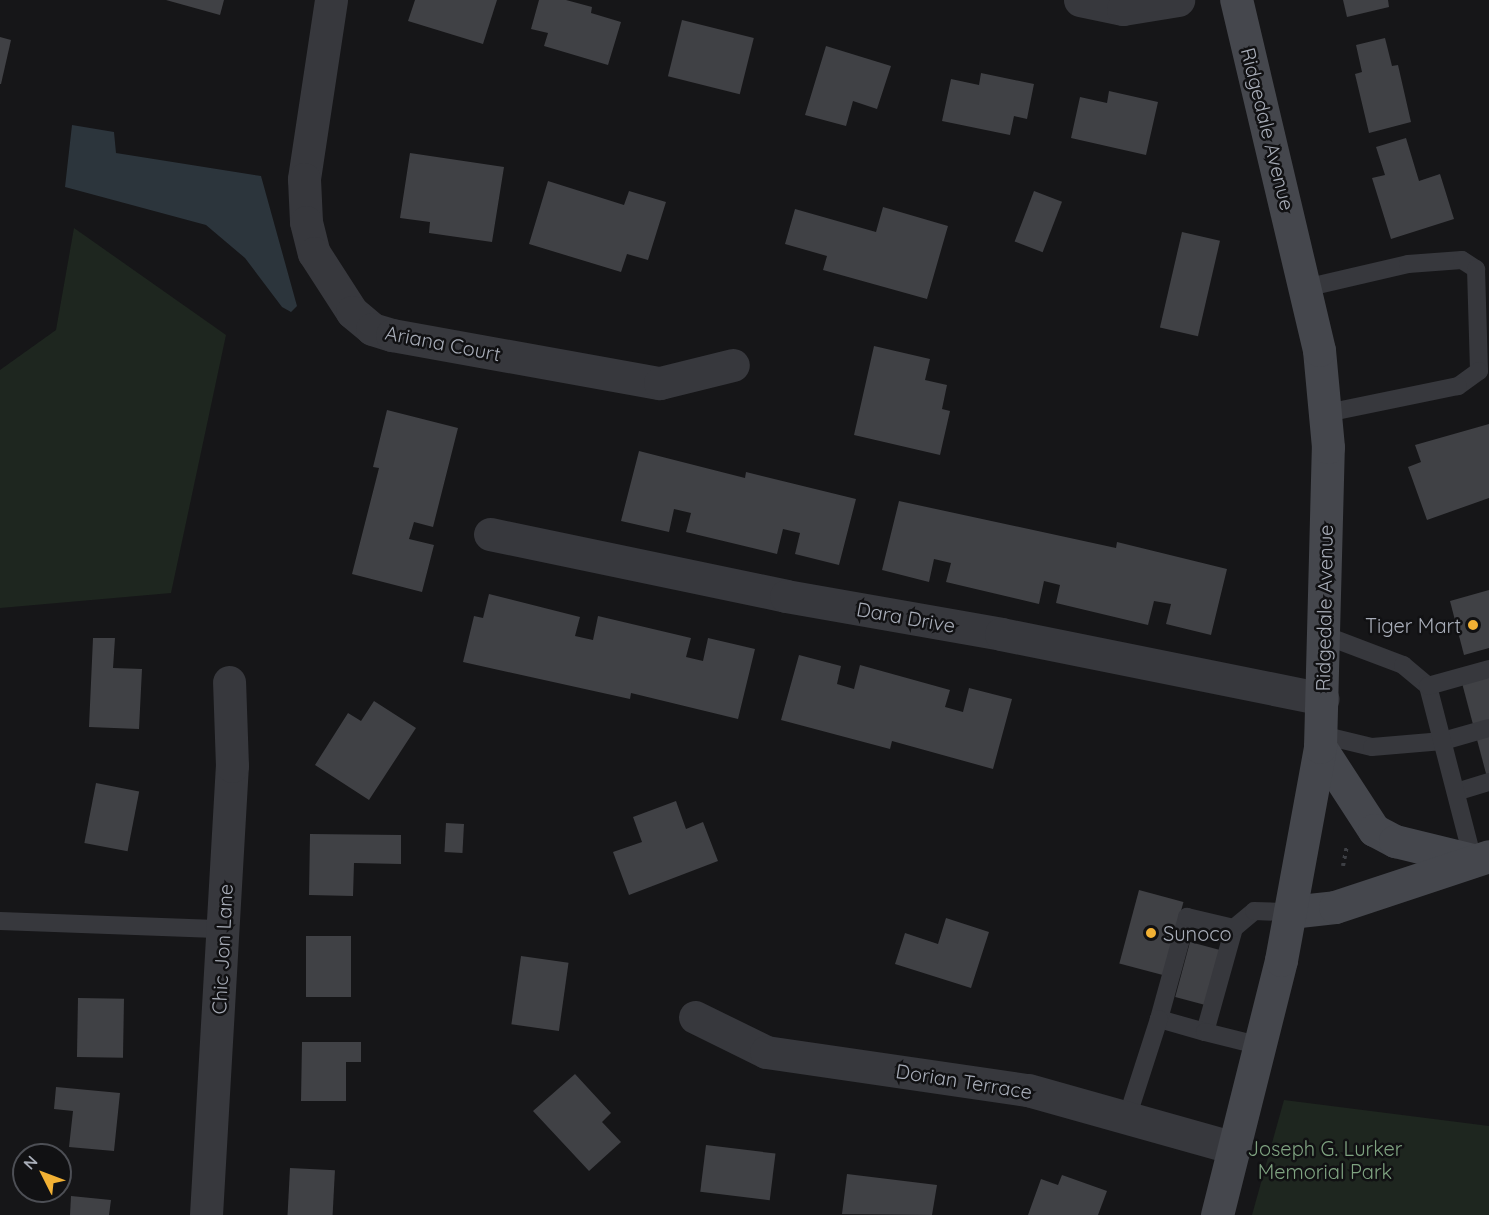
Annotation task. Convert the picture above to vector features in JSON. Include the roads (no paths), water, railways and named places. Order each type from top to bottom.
[{"type":"main road","name":"Ridgedale Avenue","points":[[1217,1215],[1261,1046],[1290,912],[1321,741],[1323,699],[1327,413],[1305,288],[1236,0]]},
{"type":"main road","points":[[1321,741],[1374,831],[1395,842],[1481,858]]},
{"type":"main road","points":[[1290,912],[1335,907],[1481,858]]},
{"type":"street","name":"Ariana Court","points":[[331,0],[304,178],[306,222],[314,253],[332,286],[372,328],[660,383],[733,365]]},
{"type":"street","points":[[1080,0],[1123,9],[1178,0]]},
{"type":"street","name":"Dara Drive","points":[[490,534],[786,596],[1001,634],[1323,699]]},
{"type":"street","name":"Chic Jon Lane","points":[[206,1215],[232,766],[229,682]]},
{"type":"street","name":"Dorian Terrace","points":[[695,1017],[766,1052],[1028,1090],[1235,1148]]},
{"type":"lane","points":[[1305,288],[1408,264],[1462,260],[1476,269],[1479,371],[1458,386],[1327,413]]},
{"type":"lane","points":[[1324,635],[1403,665],[1428,686],[1456,792],[1481,858]]},
{"type":"lane","points":[[1428,686],[1489,669]]},
{"type":"lane","points":[[1321,741],[1372,747],[1443,741],[1489,728]]},
{"type":"lane","points":[[1456,792],[1489,782]]},
{"type":"lane","points":[[1205,1032],[1234,928],[1254,911],[1290,912]]},
{"type":"lane","points":[[1127,1118],[1159,1019],[1186,916],[1234,928]]},
{"type":"lane","points":[[0,921],[223,929]]},
{"type":"lane","points":[[1159,1019],[1261,1046]]},
{"type":"place","name":"Tiger Mart","points":[[1473,625]]},
{"type":"place","name":"Sunoco","points":[[1151,933]]},
{"type":"park label","name":"Joseph G. Lurker Memorial Park","points":[[1325,1160]]}]
